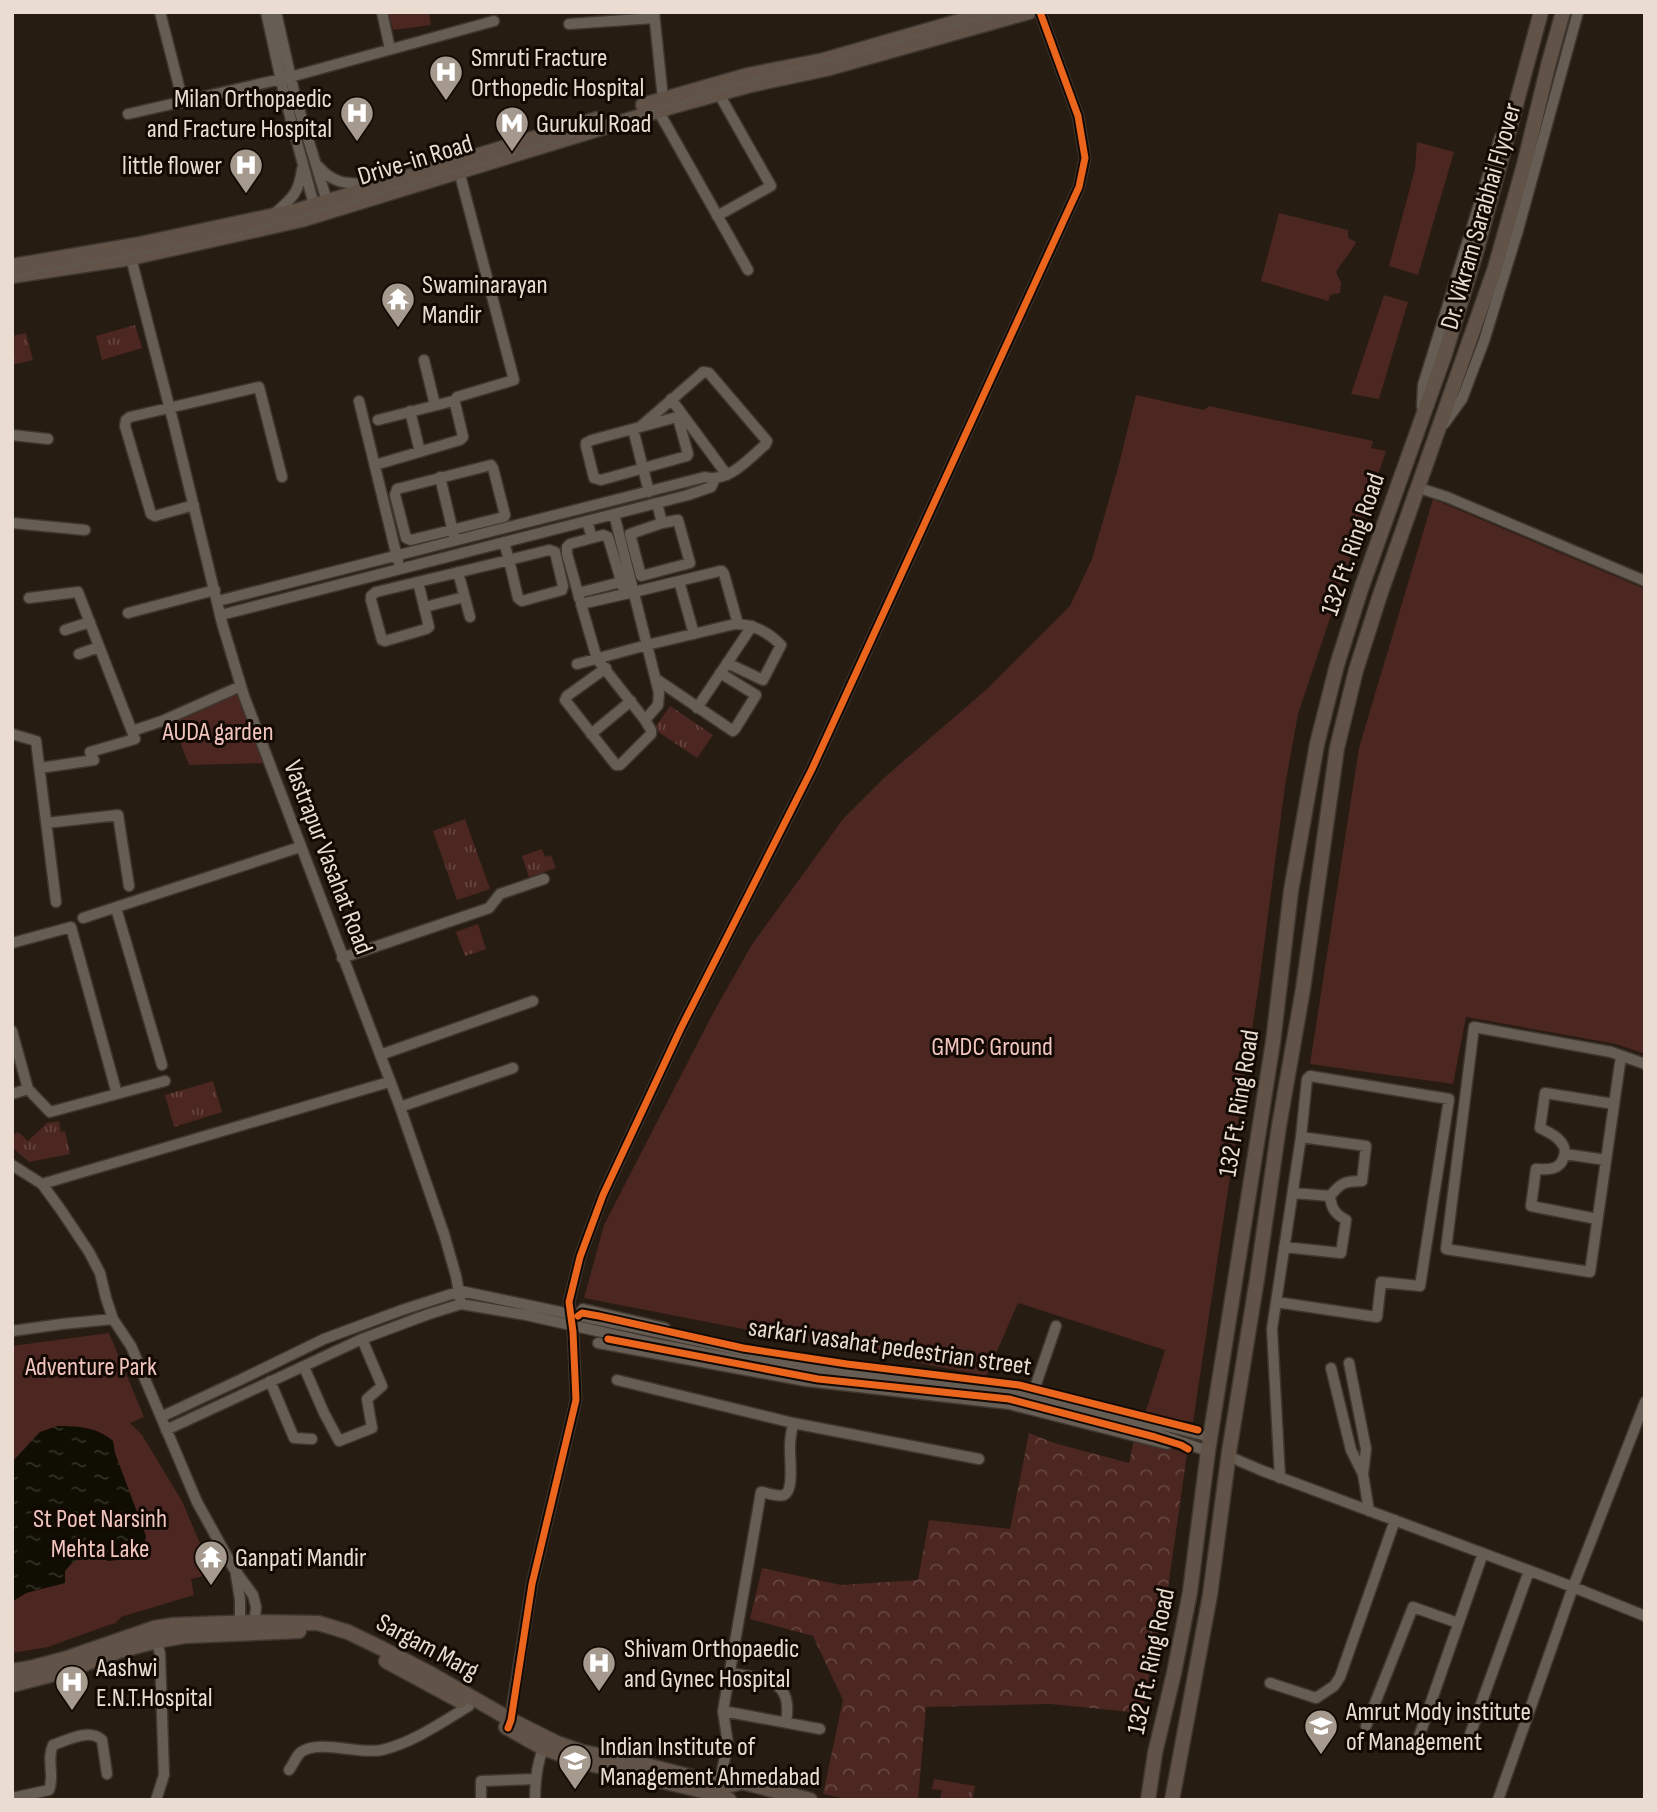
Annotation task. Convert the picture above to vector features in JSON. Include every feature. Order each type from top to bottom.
[{"type":"main road","name":"Drive-in Road","points":[[12,276],[131,258],[242,234],[322,208],[459,171],[748,75],[824,60],[991,12]]},
{"type":"main road","name":"Drive-in Road","points":[[12,266],[322,208],[380,185],[658,104],[719,94],[826,69],[1029,12]]},
{"type":"main road","name":"Dr. Vikram Sarabhai Flyover","points":[[1421,424],[1477,250],[1541,12]]},
{"type":"main road","name":"Dr. Vikram Sarabhai Flyover","points":[[1438,432],[1495,268],[1563,12]]},
{"type":"main road","name":"132 Ft. Ring Road","points":[[1148,1800],[1155,1753],[1190,1592],[1206,1438],[1273,1042],[1291,891],[1317,744],[1337,665],[1361,589],[1421,424]]},
{"type":"main road","name":"132 Ft. Ring Road","points":[[1172,1800],[1210,1595],[1228,1456],[1303,989],[1337,748],[1360,658],[1438,432]]},
{"type":"main road","name":"Sargam Marg","points":[[12,1671],[155,1634],[185,1636],[250,1623],[331,1634],[368,1651],[468,1706],[546,1743],[642,1764],[725,1792],[742,1782],[810,1800]]},
{"type":"main road","name":"Sargam Marg","points":[[12,1685],[66,1671],[119,1651],[173,1625],[318,1623],[348,1632],[433,1675],[510,1724]]},
{"type":"main road","points":[[725,1792],[778,1798]]},
{"type":"main road","points":[[725,1792],[743,1800]]},
{"type":"street","points":[[160,12],[183,102]]},
{"type":"street","points":[[266,12],[322,208]]},
{"type":"street","points":[[275,12],[285,78]]},
{"type":"street","points":[[382,12],[390,50]]},
{"type":"street","points":[[510,1724],[531,1584],[576,1400],[574,1318],[569,1302],[573,1279],[603,1195],[681,1028],[812,769],[1079,187],[1085,158],[1078,116],[1040,12]]},
{"type":"street","points":[[1421,424],[1423,385],[1497,149],[1534,12]]},
{"type":"street","points":[[1438,432],[1462,398],[1484,341],[1518,230],[1578,12]]},
{"type":"street","points":[[569,24],[654,15],[658,104],[748,271]]},
{"type":"street","points":[[128,114],[285,78],[494,21]]},
{"type":"street","points":[[717,216],[771,186],[719,94]]},
{"type":"street","points":[[309,162],[326,176],[343,183],[380,185]]},
{"type":"street","points":[[271,216],[293,198],[309,162]]},
{"type":"street","points":[[457,397],[514,380],[459,171]]},
{"type":"street","name":"Vastrapur Vasahat Road","points":[[131,258],[220,615],[241,686],[400,1107],[444,1234],[461,1304]]},
{"type":"street","points":[[424,360],[435,405]]},
{"type":"street","points":[[220,615],[688,495],[710,487],[715,480],[727,475],[765,445],[766,440],[709,373],[703,372],[636,428]]},
{"type":"street","points":[[194,505],[155,516],[151,514],[125,426],[126,420],[258,387],[282,477]]},
{"type":"street","points":[[671,399],[727,475]]},
{"type":"street","points":[[359,401],[400,569]]},
{"type":"street","points":[[375,465],[463,437],[454,402],[378,420]]},
{"type":"street","points":[[410,411],[421,452]]},
{"type":"street","points":[[677,416],[688,454],[643,468],[598,481],[594,478],[586,446],[589,441],[677,416]]},
{"type":"street","points":[[636,428],[649,492]]},
{"type":"street","points":[[12,435],[48,439]]},
{"type":"street","points":[[454,535],[411,540],[406,538],[395,492],[400,488],[491,465],[505,514],[498,524]]},
{"type":"street","points":[[440,477],[454,535]]},
{"type":"street","points":[[128,612],[216,596],[396,555],[454,535],[705,477],[715,480]]},
{"type":"street","points":[[1419,488],[1645,580]]},
{"type":"street","points":[[657,503],[662,523]]},
{"type":"street","points":[[614,514],[629,593],[647,645],[659,693],[659,702],[645,720]]},
{"type":"street","points":[[690,563],[678,520],[630,534],[640,575],[690,563],[699,564],[705,574]]},
{"type":"street","points":[[587,521],[592,538]]},
{"type":"street","points":[[12,523],[85,530]]},
{"type":"street","points":[[606,668],[565,700],[618,766],[651,734],[651,730],[606,668],[597,659],[567,547],[603,534],[607,537],[621,582],[629,593]]},
{"type":"street","points":[[418,582],[428,629],[385,641],[380,638],[371,596],[376,592],[509,560],[552,551],[557,556],[563,588],[559,592],[522,601],[519,598],[509,560],[505,542]]},
{"type":"street","points":[[579,599],[629,593],[720,571],[724,573],[738,624]]},
{"type":"street","points":[[458,572],[470,617]]},
{"type":"street","points":[[680,581],[694,634]]},
{"type":"street","points":[[579,599],[621,582]]},
{"type":"street","points":[[29,598],[78,593],[135,738],[90,752],[94,760],[40,768]]},
{"type":"street","points":[[425,607],[464,597]]},
{"type":"street","points":[[65,630],[90,622]]},
{"type":"street","points":[[577,664],[738,624],[752,626],[780,642],[782,647],[761,680],[727,663]]},
{"type":"street","points":[[697,708],[752,626]]},
{"type":"street","points":[[79,654],[99,647]]},
{"type":"street","points":[[656,679],[730,730],[735,729],[756,695],[720,673]]},
{"type":"street","points":[[132,731],[162,721],[241,686]]},
{"type":"street","points":[[591,734],[631,701]]},
{"type":"street","points":[[12,734],[36,740],[56,902]]},
{"type":"street","points":[[46,823],[118,815],[129,886]]},
{"type":"street","points":[[83,918],[300,847]]},
{"type":"street","points":[[342,958],[489,908],[500,894],[544,879]]},
{"type":"street","points":[[116,908],[162,1065]]},
{"type":"street","points":[[12,943],[71,928],[117,1094]]},
{"type":"street","points":[[380,1055],[533,1001]]},
{"type":"street","points":[[1621,1056],[1590,1272],[1446,1249],[1474,1027],[1611,1052],[1645,1065]]},
{"type":"street","points":[[12,1031],[28,1089],[50,1112],[165,1081]]},
{"type":"street","points":[[400,1107],[513,1068]]},
{"type":"street","points":[[1276,1302],[1377,1317],[1381,1282],[1420,1286],[1449,1099],[1310,1076],[1307,1079],[1272,1329],[1280,1478]]},
{"type":"street","points":[[42,1185],[389,1082]]},
{"type":"street","points":[[12,1094],[28,1089]]},
{"type":"street","points":[[1598,1219],[1531,1206],[1536,1169],[1551,1170],[1561,1164],[1565,1154],[1564,1146],[1553,1135],[1540,1128],[1545,1093],[1614,1104]]},
{"type":"street","points":[[1284,1247],[1341,1253],[1346,1220],[1336,1214],[1331,1206],[1330,1196],[1340,1184],[1362,1181],[1366,1146],[1301,1137]]},
{"type":"street","points":[[1565,1154],[1606,1160]]},
{"type":"street","points":[[12,1165],[42,1185],[100,1272],[113,1319],[131,1346],[197,1502],[234,1569],[253,1595],[250,1623]]},
{"type":"street","points":[[1293,1193],[1330,1196]]},
{"type":"street","points":[[161,1417],[324,1339],[459,1292],[528,1304],[651,1343],[791,1370],[1012,1396],[1146,1430],[1206,1438]]},
{"type":"street","points":[[166,1430],[362,1339],[461,1304],[526,1315],[574,1318]]},
{"type":"street","name":"sarkari vasahat pedestrian street","points":[[574,1318],[583,1309],[590,1310],[743,1346],[879,1367],[1017,1383],[1206,1438]]},
{"type":"street","points":[[12,1331],[113,1319]]},
{"type":"street","points":[[1034,1390],[1056,1326]]},
{"type":"street","points":[[304,1367],[339,1441],[372,1428],[367,1399],[382,1385],[362,1339]]},
{"type":"street","points":[[598,1343],[806,1381],[1009,1404],[1188,1449]]},
{"type":"street","points":[[1349,1363],[1366,1449],[1363,1474],[1369,1511]]},
{"type":"street","points":[[1331,1368],[1351,1450],[1363,1474]]},
{"type":"street","points":[[617,1380],[793,1423],[979,1459]]},
{"type":"street","points":[[270,1381],[295,1438],[312,1439]]},
{"type":"street","points":[[1498,1800],[1573,1587],[1645,1402]]},
{"type":"street","points":[[725,1792],[728,1744],[723,1711],[761,1492],[780,1496],[790,1489],[793,1423]]},
{"type":"street","points":[[1228,1456],[1645,1616]]},
{"type":"street","points":[[1270,1683],[1316,1698],[1334,1686],[1340,1677],[1395,1520]]},
{"type":"street","points":[[1416,1745],[1483,1553]]},
{"type":"street","points":[[234,1569],[240,1600],[250,1623]]},
{"type":"street","points":[[1467,1744],[1529,1571]]},
{"type":"street","points":[[218,1623],[228,1620],[234,1614],[240,1600]]},
{"type":"street","points":[[1366,1726],[1413,1607],[1458,1623]]},
{"type":"street","points":[[155,1634],[160,1654],[164,1775],[156,1800]]},
{"type":"street","points":[[730,1673],[768,1679],[780,1687],[787,1700],[786,1722]]},
{"type":"street","points":[[289,1770],[300,1753],[312,1748],[379,1751],[419,1736],[468,1706]]},
{"type":"street","points":[[723,1711],[820,1728]]},
{"type":"street","points":[[12,1798],[49,1790],[49,1753],[53,1745],[90,1734],[97,1735],[102,1740],[107,1774]]},
{"type":"street","points":[[535,1800],[535,1779],[546,1743]]},
{"type":"street","points":[[481,1800],[481,1781],[535,1779]]},
{"type":"green space","points":[[388,12],[429,12],[431,25],[393,30]]},
{"type":"green space","points":[[1417,142],[1454,152],[1418,275],[1389,266],[1415,169]]},
{"type":"green space","points":[[1279,213],[1348,230],[1348,238],[1356,242],[1336,272],[1341,283],[1340,293],[1330,295],[1328,301],[1261,281]]},
{"type":"green space","points":[[1384,295],[1408,302],[1379,399],[1351,394]]},
{"type":"green space","points":[[135,325],[142,348],[102,360],[96,336]]},
{"type":"green space","points":[[26,333],[33,360],[12,365],[12,336]]},
{"type":"green space","name":"GMDC Ground","points":[[1136,395],[1204,410],[1209,406],[1373,441],[1371,448],[1386,451],[1298,714],[1285,786],[1259,984],[1193,1422],[1145,1414],[1165,1350],[1018,1303],[986,1376],[584,1298],[604,1225],[712,1015],[751,946],[843,819],[885,777],[987,689],[1070,606],[1092,559]]},
{"type":"green space","points":[[1433,499],[1645,589],[1645,1054],[1616,1044],[1466,1017],[1453,1084],[1310,1064],[1359,748]]},
{"type":"green space","name":"AUDA garden","points":[[233,686],[269,763],[189,765],[171,719]]},
{"type":"green space","points":[[670,706],[713,735],[697,758],[654,729]]},
{"type":"green space","points":[[465,819],[490,889],[457,900],[433,831]]},
{"type":"green space","points":[[542,849],[545,857],[551,855],[556,868],[529,877],[522,856]]},
{"type":"green space","points":[[478,924],[486,949],[465,956],[456,932]]},
{"type":"green space","points":[[213,1081],[222,1112],[174,1127],[165,1095]]},
{"type":"green space","points":[[59,1121],[61,1132],[65,1131],[70,1154],[29,1162],[12,1147],[12,1136],[18,1132],[28,1141],[47,1123]]},
{"type":"green space","name":"St Poet Narsinh Mehta Lake","points":[[109,1333],[144,1417],[130,1423],[142,1435],[182,1501],[213,1574],[191,1579],[194,1595],[121,1617],[116,1623],[48,1647],[12,1653],[12,1346]]},
{"type":"green space","points":[[1029,1433],[1054,1443],[1129,1463],[1135,1435],[1187,1454],[1168,1588],[1141,1713],[1050,1704],[926,1707],[918,1800],[853,1800],[823,1794],[843,1700],[813,1636],[750,1619],[762,1568],[841,1585],[918,1580],[929,1520],[1010,1529]]},
{"type":"green space","points":[[934,1779],[975,1786],[972,1800],[940,1800],[942,1790],[932,1789]]},
{"type":"water","points":[[57,1426],[87,1428],[113,1441],[146,1536],[143,1551],[118,1560],[108,1561],[92,1555],[81,1558],[65,1571],[65,1583],[26,1593],[12,1602],[12,1462],[40,1432]]},
{"type":"railway","points":[[12,277],[234,236],[513,155],[750,81],[1004,12]]},
{"type":"cycle path","points":[[508,1728],[532,1584],[576,1400],[569,1302],[580,1257],[603,1195],[681,1028],[812,769],[1079,187],[1085,158],[1078,116],[1040,12]]},
{"type":"cycle path","points":[[578,1316],[582,1313],[599,1316],[743,1348],[1019,1385],[1198,1430]]},
{"type":"cycle path","points":[[608,1339],[818,1379],[1009,1399],[1155,1437],[1188,1449]]},
{"type":"place","name":"Smruti Fracture Orthopedic Hospital","points":[[446,102]]},
{"type":"place","name":"Milan Orthopaedic and Fracture Hospital","points":[[357,143]]},
{"type":"place","name":"Gurukul Road","points":[[512,153]]},
{"type":"place","name":"little flower","points":[[246,195]]},
{"type":"place","name":"Swaminarayan Mandir","points":[[398,329]]},
{"type":"place","name":"Ganpati Mandir","points":[[211,1587]]},
{"type":"place","name":"Shivam Orthopaedic and Gynec Hospital","points":[[599,1693]]},
{"type":"place","name":"Aashwi E.N.T.Hospital","points":[[72,1712]]},
{"type":"place","name":"Amrut Mody institute of Management","points":[[1321,1756]]},
{"type":"place","name":"Indian Institute of Management Ahmedabad","points":[[575,1791]]},
{"type":"park label","name":"Adventure Park","points":[[91,1366]]}]
